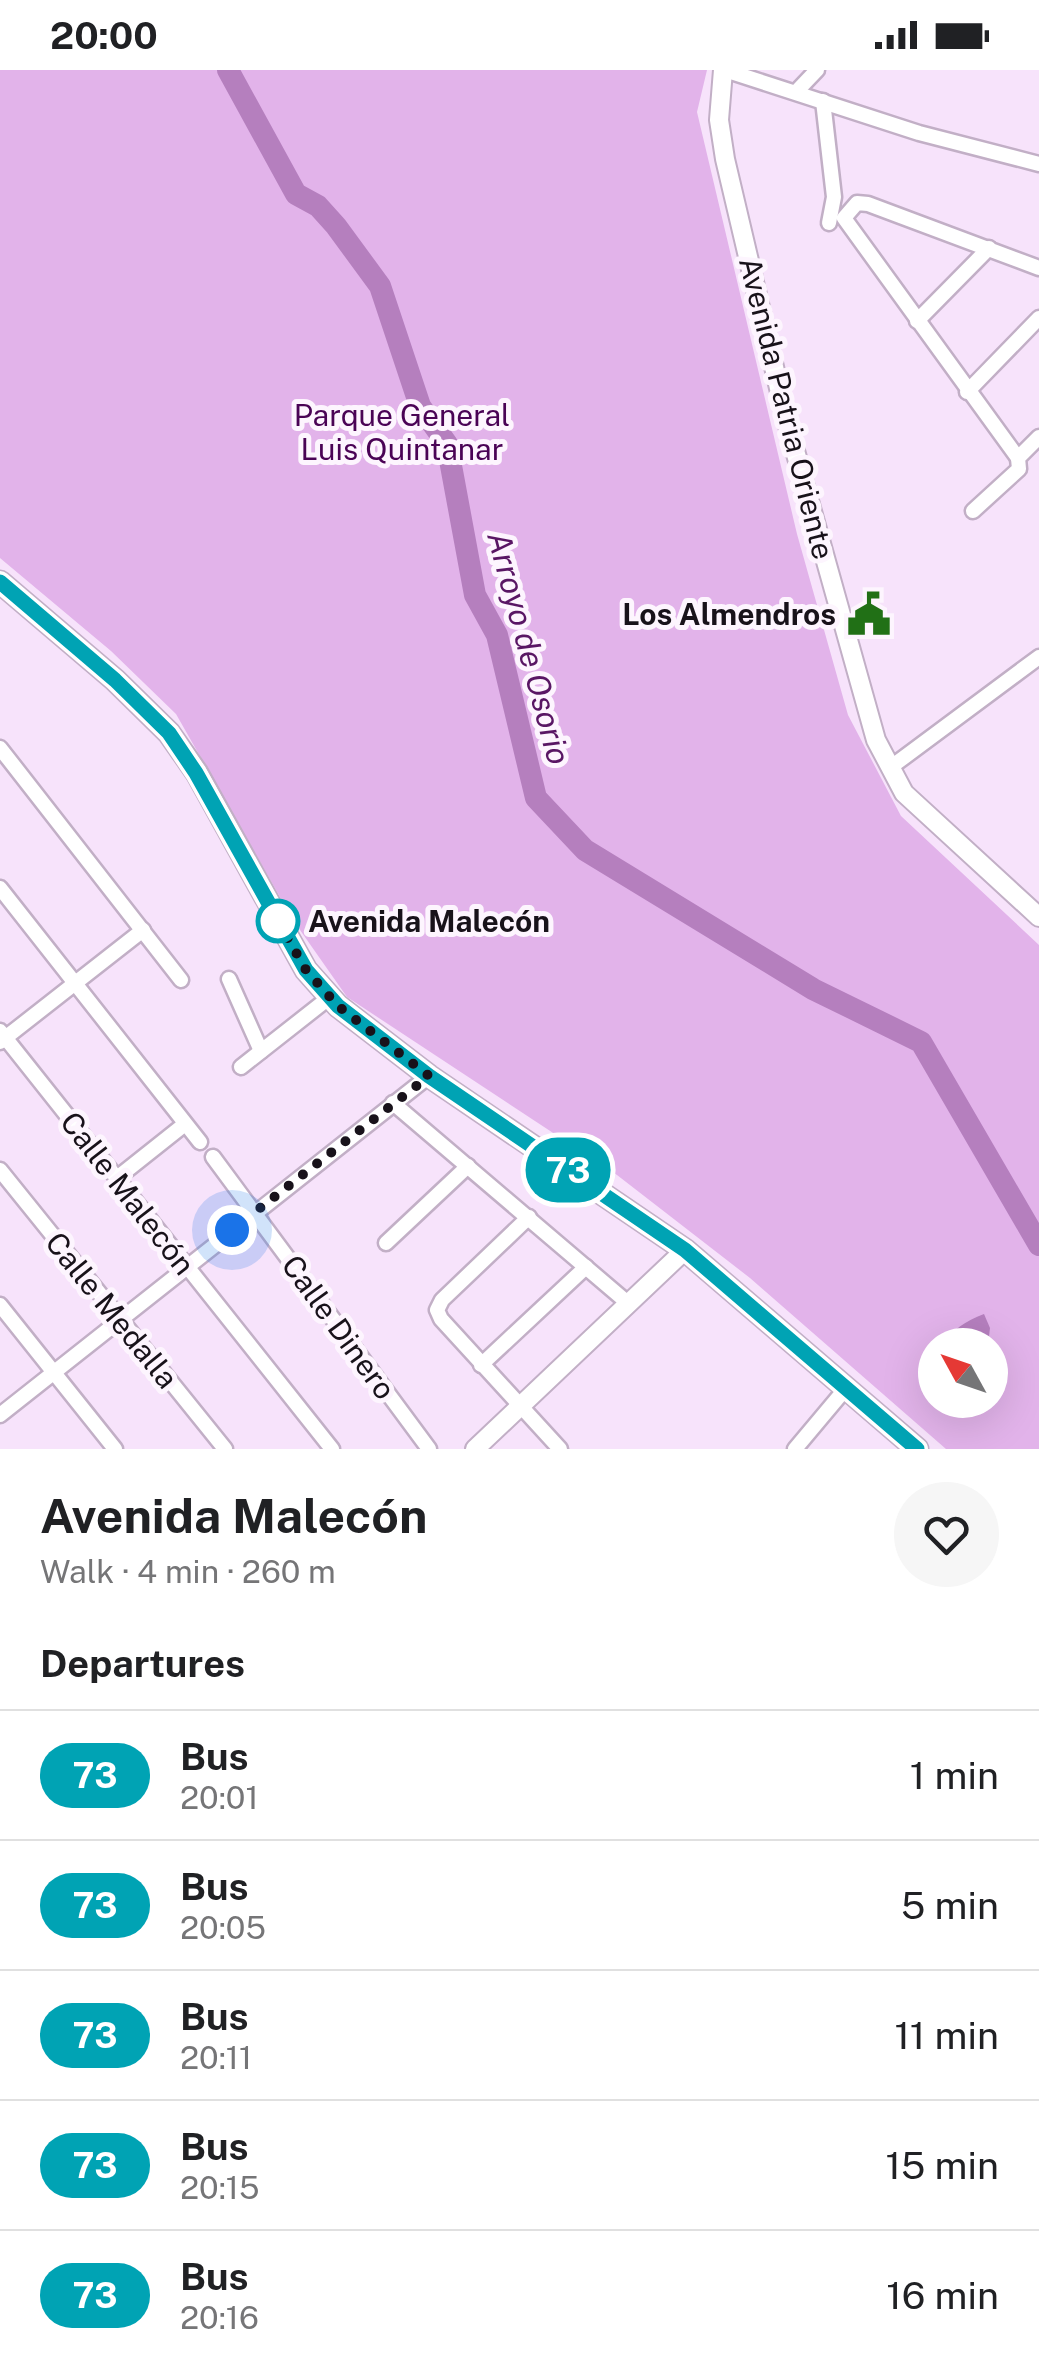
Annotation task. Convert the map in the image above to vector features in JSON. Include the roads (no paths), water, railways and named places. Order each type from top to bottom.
[{"type":"main road","points":[[0,582],[115,680],[169,733],[196,773],[306,970],[330,998],[429,1076],[685,1250],[917,1449]]},
{"type":"street","points":[[724,70],[919,132],[1039,164]]},
{"type":"street","name":"Avenida Patria Oriente","points":[[724,70],[718,94],[725,159],[787,422],[872,724],[904,793],[941,832],[1039,918]]},
{"type":"street","points":[[796,92],[817,70]]},
{"type":"street","points":[[823,101],[834,197],[829,222]]},
{"type":"street","points":[[972,511],[1018,469],[1018,458],[847,228],[844,218],[848,209],[868,204],[1039,268]]},
{"type":"street","points":[[917,321],[989,248]]},
{"type":"street","points":[[967,392],[1039,318]]},
{"type":"street","points":[[1018,458],[1039,437]]},
{"type":"street","points":[[891,767],[1039,657]]},
{"type":"street","points":[[0,748],[181,980]]},
{"type":"street","points":[[0,888],[200,1142]]},
{"type":"street","points":[[2,1037],[143,930]]},
{"type":"street","points":[[229,979],[261,1052]]},
{"type":"street","points":[[241,1067],[330,998]]},
{"type":"street","name":"Calle Malecón","points":[[2,1037],[332,1449]]},
{"type":"street","points":[[0,1414],[429,1076]]},
{"type":"street","points":[[394,1103],[629,1304]]},
{"type":"street","points":[[118,1178],[185,1124]]},
{"type":"street","name":"Calle Dinero","points":[[213,1157],[430,1449]]},
{"type":"street","points":[[386,1243],[468,1166]]},
{"type":"street","name":"Calle Medalla","points":[[0,1170],[225,1449]]},
{"type":"street","points":[[529,1217],[442,1300],[438,1310],[482,1365],[560,1449]]},
{"type":"street","points":[[475,1449],[685,1250]]},
{"type":"street","points":[[482,1365],[586,1267]]},
{"type":"street","points":[[0,1306],[111,1448]]},
{"type":"street","points":[[795,1449],[847,1387]]},
{"type":"waterway","name":"Arroyo de Osorio","points":[[228,70],[296,194],[318,206],[380,286],[420,406],[447,444],[475,595],[497,635],[536,798],[585,850],[813,989],[921,1042],[1039,1245]]},
{"type":"place","name":"Los Almendros","points":[[869,614]]},
{"type":"place","name":"Avenida Malecón","points":[[278,921]]},
{"type":"park label","name":"Parque General Luis Quintanar","points":[[402,432]]}]
